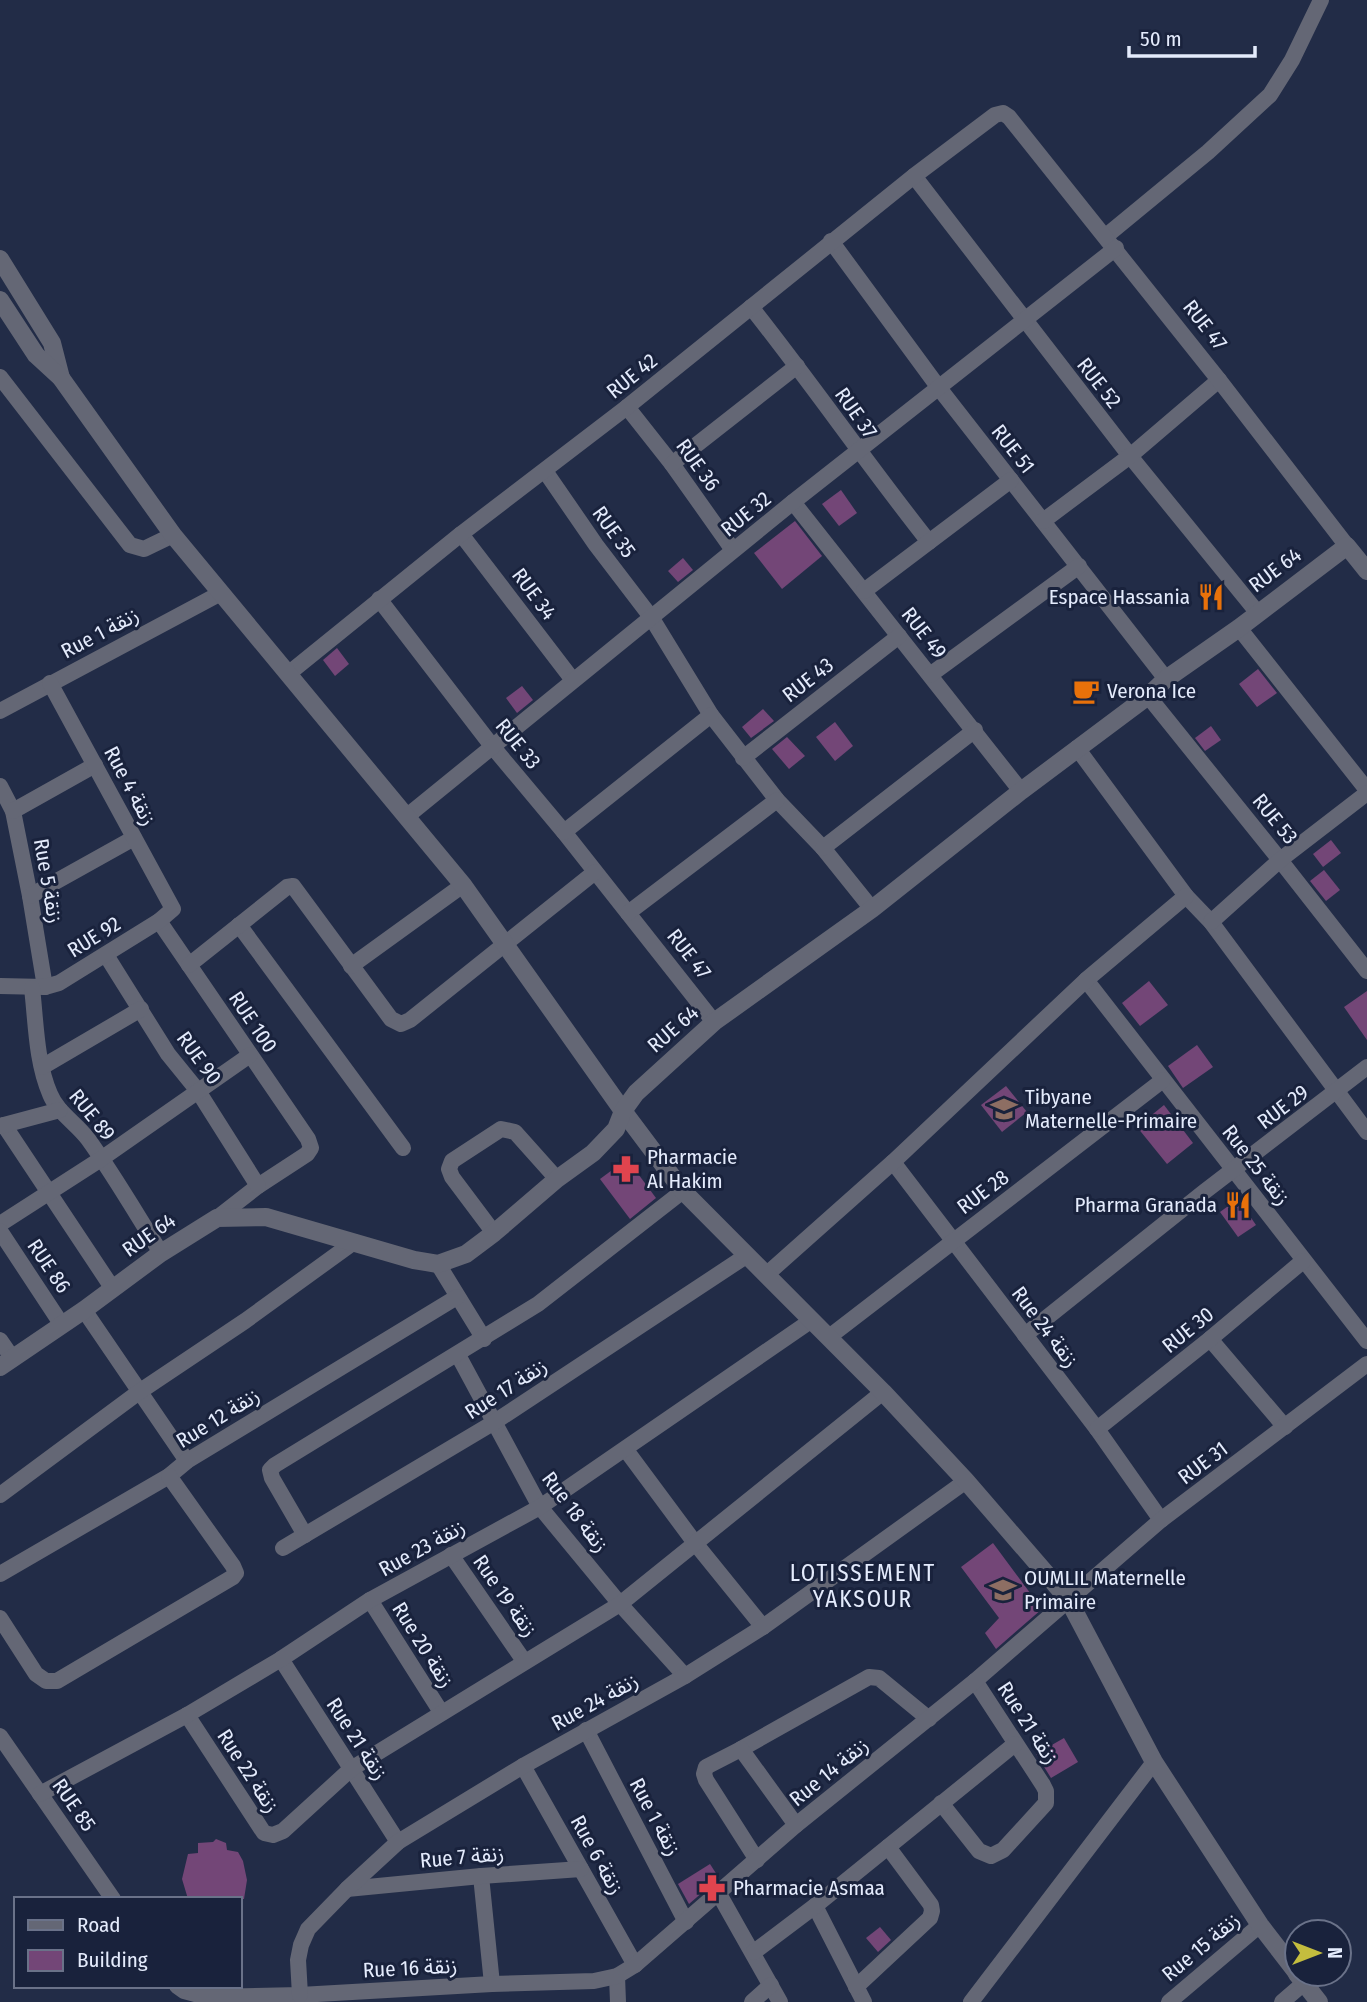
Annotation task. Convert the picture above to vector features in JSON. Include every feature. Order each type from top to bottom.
[{"type":"street","name":"RUE 32","points":[[406,817],[572,679],[1024,321],[1270,95],[1292,61],[1321,0]]},
{"type":"street","name":"RUE 47","points":[[1003,113],[1111,242],[1367,571]]},
{"type":"street","name":"RUE 42","points":[[288,674],[461,534],[627,407],[831,241],[995,115],[1003,113]]},
{"type":"street","name":"RUE 52","points":[[914,176],[1130,456],[1257,612]]},
{"type":"street","name":"RUE 51","points":[[831,241],[939,388],[1166,679]]},
{"type":"street","points":[[0,258],[52,343],[61,378]]},
{"type":"street","points":[[0,299],[36,355],[61,378],[173,535],[463,885],[683,1191],[883,1392],[966,1481],[1068,1599],[1154,1762],[1260,1925],[1283,1955]]},
{"type":"street","name":"RUE 37","points":[[751,307],[858,452],[929,542]]},
{"type":"street","points":[[672,464],[797,366]]},
{"type":"street","points":[[0,377],[130,545],[144,549],[173,535]]},
{"type":"street","points":[[1043,521],[1130,456],[1219,380]]},
{"type":"street","name":"RUE 36","points":[[627,407],[672,464],[733,551]]},
{"type":"street","name":"RUE 35","points":[[545,471],[596,545],[651,617],[711,715],[743,758],[777,800],[823,848],[872,909]]},
{"type":"street","points":[[864,591],[1011,480]]},
{"type":"street","name":"RUE 49","points":[[793,502],[1021,791]]},
{"type":"street","name":"RUE 34","points":[[461,534],[572,679]]},
{"type":"street","name":"RUE 64","points":[[438,1264],[466,1254],[593,1153],[616,1129],[623,1111],[652,1078],[714,1022],[872,909],[1021,791],[1148,696],[1166,679],[1239,628],[1346,546]]},
{"type":"street","points":[[930,675],[1079,566]]},
{"type":"street","name":"Rue 1 زنقة","points":[[0,711],[220,593]]},
{"type":"street","name":"RUE 33","points":[[379,600],[492,746],[628,913]]},
{"type":"street","points":[[1211,922],[1280,860],[1367,791],[1239,628]]},
{"type":"street","name":"RUE 43","points":[[743,758],[899,636]]},
{"type":"street","name":"Rue 4 زنقة","points":[[50,683],[173,909]]},
{"type":"street","name":"RUE 53","points":[[1148,696],[1367,971]]},
{"type":"street","points":[[564,832],[711,715]]},
{"type":"street","points":[[823,848],[975,730]]},
{"type":"street","points":[[1077,748],[1186,896],[1211,922],[1367,1132]]},
{"type":"street","points":[[13,810],[94,765]]},
{"type":"street","name":"Rue 5 زنقة","points":[[0,786],[13,810],[30,896],[38,987]]},
{"type":"street","points":[[628,913],[777,800]]},
{"type":"street","points":[[30,896],[134,838]]},
{"type":"street","points":[[189,965],[287,887],[292,886],[391,1019],[401,1024],[410,1020],[595,872]]},
{"type":"street","points":[[351,965],[463,885]]},
{"type":"street","points":[[766,1275],[892,1162],[1086,980],[1186,896]]},
{"type":"street","name":"RUE 92","points":[[38,987],[59,983],[159,921],[173,909]]},
{"type":"street","name":"RUE 47","points":[[628,913],[714,1022]]},
{"type":"street","name":"RUE 100","points":[[159,921],[308,1139],[311,1148],[307,1154],[258,1186]]},
{"type":"street","points":[[239,925],[404,1148]]},
{"type":"street","name":"RUE 90","points":[[106,955],[168,1054],[198,1091],[258,1186]]},
{"type":"street","name":"Rue 25 زنقة","points":[[1086,980],[1367,1341]]},
{"type":"street","points":[[0,986],[38,987]]},
{"type":"street","name":"RUE 89","points":[[38,987],[42,1067],[50,1095],[101,1158],[161,1253]]},
{"type":"street","points":[[42,1067],[141,1009]]},
{"type":"street","points":[[0,1224],[250,1055]]},
{"type":"street","name":"RUE 29","points":[[1025,1335],[1367,1068]]},
{"type":"street","name":"RUE 28","points":[[829,1337],[1163,1080]]},
{"type":"street","points":[[60,1110],[2,1125],[49,1190],[113,1289]]},
{"type":"street","points":[[494,1233],[452,1177],[449,1169],[452,1161],[500,1129],[508,1129],[515,1132],[557,1179]]},
{"type":"street","name":"Rue 24 زنقة","points":[[892,1162],[1097,1429],[1161,1520]]},
{"type":"street","points":[[217,1218],[258,1186]]},
{"type":"street","points":[[305,1535],[272,1478],[270,1470],[275,1465],[538,1304],[683,1191]]},
{"type":"street","points":[[217,1218],[266,1217],[393,1255],[438,1264],[484,1339]]},
{"type":"street","name":"RUE 64","points":[[6,1363],[85,1310],[161,1253],[217,1218]]},
{"type":"street","name":"RUE 86","points":[[0,1231],[62,1325]]},
{"type":"street","points":[[0,1495],[139,1392],[245,1321],[354,1242]]},
{"type":"street","name":"Rue 17 زنقة","points":[[283,1548],[493,1423],[746,1256]]},
{"type":"street","name":"RUE 30","points":[[1097,1429],[1303,1261]]},
{"type":"street","name":"Rue 12 زنقة","points":[[0,1574],[169,1476],[187,1461],[457,1297]]},
{"type":"street","points":[[85,1310],[187,1461]]},
{"type":"street","name":"Rue 23 زنقة","points":[[40,1794],[187,1715],[281,1659],[370,1600],[540,1507],[812,1320]]},
{"type":"street","points":[[1210,1339],[1285,1427]]},
{"type":"street","points":[[0,1340],[6,1363]]},
{"type":"street","name":"Rue 18 زنقة","points":[[458,1355],[540,1507],[620,1604],[685,1676]]},
{"type":"street","name":"RUE 31","points":[[1068,1599],[1161,1520],[1367,1364]]},
{"type":"street","points":[[351,1769],[620,1604],[883,1392]]},
{"type":"street","points":[[626,1450],[695,1543],[763,1627]]},
{"type":"street","points":[[0,1618],[36,1674],[46,1681],[57,1681],[233,1577],[236,1573],[233,1566],[169,1476]]},
{"type":"street","name":"Rue 24 زنقة","points":[[300,1995],[298,1960],[308,1929],[398,1842],[523,1766],[685,1676],[763,1627],[966,1481]]},
{"type":"street","name":"Rue 19 زنقة","points":[[451,1555],[524,1661]]},
{"type":"street","name":"Rue 14 زنقة","points":[[617,1976],[635,1965],[796,1825],[975,1681],[1068,1599]]},
{"type":"street","name":"Rue 20 زنقة","points":[[370,1600],[441,1712]]},
{"type":"street","name":"Rue 21 زنقة","points":[[281,1659],[398,1842]]},
{"type":"street","points":[[757,1860],[704,1774],[706,1767],[869,1676],[879,1678],[929,1718]]},
{"type":"street","name":"Rue 21 زنقة","points":[[941,1803],[985,1855],[997,1855],[1046,1803],[1043,1785],[975,1681]]},
{"type":"street","name":"Rue 22 زنقة","points":[[187,1715],[264,1833],[273,1835],[283,1831],[351,1769]]},
{"type":"street","name":"Rue 1 زنقة","points":[[586,1730],[686,1922]]},
{"type":"street","name":"RUE 85","points":[[0,1735],[112,1897]]},
{"type":"street","points":[[754,1952],[1015,1744]]},
{"type":"street","points":[[741,1749],[796,1825]]},
{"type":"street","points":[[971,2002],[1154,1762]]},
{"type":"street","name":"Rue 6 زنقة","points":[[523,1766],[635,1965]]},
{"type":"street","points":[[856,1987],[930,1918],[932,1911],[931,1905],[888,1847]]},
{"type":"street","name":"Rue 7 زنقة","points":[[347,1889],[580,1869]]},
{"type":"street","points":[[481,1876],[492,1984]]},
{"type":"street","points":[[719,1894],[780,2002]]},
{"type":"street","points":[[815,1906],[864,2002]]},
{"type":"street","name":"Rue 15 زنقة","points":[[1169,2002],[1260,1925]]},
{"type":"street","points":[[617,1976],[618,2002]]},
{"type":"street","name":"Rue 16 زنقة","points":[[180,1988],[205,1997],[419,1995],[492,1984],[594,1981],[617,1976]]},
{"type":"street","points":[[752,2002],[771,1985]]},
{"type":"street","points":[[1308,1988],[1319,2002]]},
{"type":"building","points":[[841,490],[857,513],[839,526],[822,504]]},
{"type":"building","points":[[795,521],[822,556],[782,589],[754,553]]},
{"type":"building","points":[[683,558],[693,570],[678,582],[668,571]]},
{"type":"building","points":[[337,648],[349,664],[335,676],[323,660]]},
{"type":"building","points":[[1258,669],[1277,693],[1257,707],[1239,684]]},
{"type":"building","points":[[522,686],[533,700],[517,713],[506,698]]},
{"type":"building","points":[[763,709],[774,721],[751,738],[742,727]]},
{"type":"building","points":[[835,722],[853,746],[835,761],[816,737]]},
{"type":"building","points":[[1211,726],[1221,740],[1205,751],[1195,738]]},
{"type":"building","points":[[787,737],[805,756],[789,769],[772,749]]},
{"type":"building","points":[[1331,840],[1341,853],[1323,867],[1313,854]]},
{"type":"building","points":[[1324,870],[1340,890],[1326,901],[1310,881]]},
{"type":"building","points":[[1149,981],[1168,1005],[1140,1026],[1122,1003]]},
{"type":"building","points":[[1367,991],[1367,1040],[1344,1007]]},
{"type":"building","points":[[1197,1045],[1213,1067],[1183,1088],[1168,1066]]},
{"type":"building","name":"Tibyane Maternelle-Primaire","points":[[1006,1086],[1027,1112],[1002,1132],[981,1105]]},
{"type":"building","points":[[1164,1105],[1193,1143],[1167,1164],[1137,1127]]},
{"type":"building","points":[[627,1159],[656,1198],[630,1219],[600,1179]]},
{"type":"building","points":[[1238,1199],[1256,1225],[1238,1237],[1220,1212]]},
{"type":"building","name":"OUMLIL Maternelle Primaire","points":[[993,1543],[1042,1609],[996,1649],[985,1633],[999,1618],[961,1567]]},
{"type":"building","points":[[1064,1738],[1078,1762],[1051,1778],[1036,1754]]},
{"type":"building","points":[[216,1839],[226,1843],[227,1850],[238,1852],[243,1861],[247,1880],[244,1899],[187,1897],[182,1879],[188,1854],[198,1853],[198,1843],[213,1842]]},
{"type":"building","points":[[710,1864],[719,1878],[689,1904],[678,1884]]},
{"type":"building","points":[[880,1927],[891,1940],[878,1952],[866,1938]]},
{"type":"place","name":"Espace Hassania","points":[[1211,597]]},
{"type":"place","name":"Verona Ice","points":[[1086,691]]},
{"type":"place","name":"Tibyane Maternelle-Primaire","points":[[1004,1109]]},
{"type":"place","name":"Pharmacie Al Hakim","points":[[626,1169]]},
{"type":"place","name":"Pharma Granada","points":[[1238,1205]]},
{"type":"place","name":"OUMLIL Maternelle Primaire","points":[[1003,1590]]},
{"type":"place","name":"Pharmacie Asmaa","points":[[712,1888]]},
{"type":"district","name":"LOTISSEMENT YAKSOUR","points":[[863,1586]]}]
